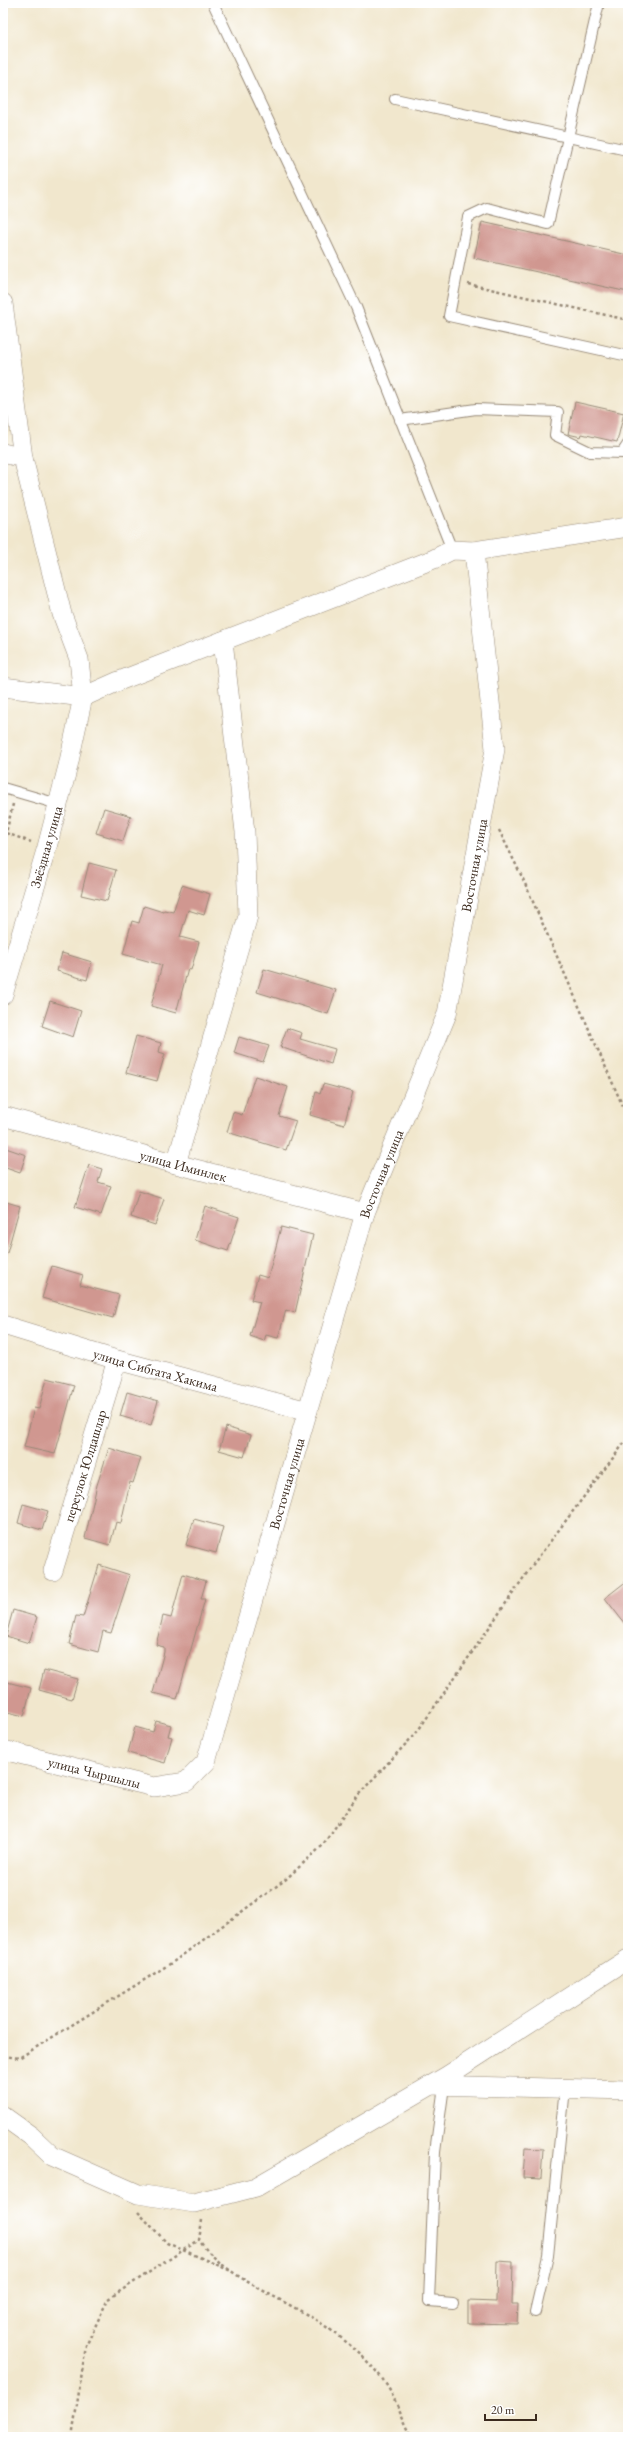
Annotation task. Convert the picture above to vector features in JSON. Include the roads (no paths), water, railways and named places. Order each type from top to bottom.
[{"type":"street","name":"Звёздная улица","points":[[3,303],[23,458],[62,614],[79,659],[83,697],[47,847],[3,995]]},
{"type":"street","points":[[3,453],[23,458]]},
{"type":"street","points":[[3,687],[83,697],[223,641],[322,604],[434,559],[452,550],[474,550],[628,527]]},
{"type":"street","name":"Восточная улица","points":[[186,1782],[206,1762],[365,1213],[447,1014],[495,749],[474,550]]},
{"type":"street","points":[[176,1164],[248,916],[245,832],[223,641]]},
{"type":"street","name":"улица Иминлек","points":[[3,1116],[176,1164],[365,1213]]},
{"type":"street","name":"улица Сибгата Хакима","points":[[3,1324],[117,1360],[308,1411]]},
{"type":"street","name":"переулок Юлдашлар","points":[[54,1571],[117,1360]]},
{"type":"street","name":"улица Чыршылы","points":[[3,1750],[154,1787],[186,1782]]},
{"type":"street","points":[[3,2116],[31,2136],[52,2156],[138,2194],[194,2203],[211,2199],[256,2187],[438,2085],[628,1959]]},
{"type":"street","points":[[438,2085],[628,2090]]},
{"type":"lane","points":[[213,3],[356,307],[452,550]]},
{"type":"lane","points":[[599,3],[548,224],[487,208],[468,217],[450,316],[628,356]]},
{"type":"lane","points":[[395,99],[627,150]]},
{"type":"lane","points":[[400,420],[476,409],[558,412],[555,435],[590,452],[622,453],[628,444]]},
{"type":"lane","points":[[3,788],[58,804]]},
{"type":"lane","points":[[438,2085],[429,2301],[453,2303]]},
{"type":"lane","points":[[535,2312],[548,2256],[565,2088]]}]
